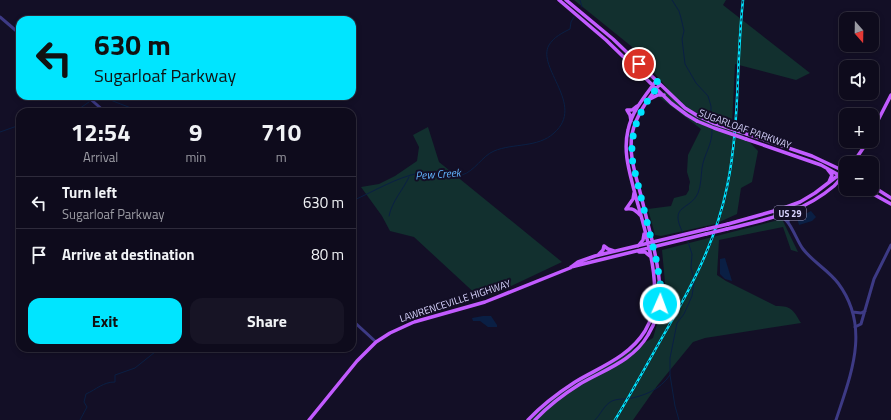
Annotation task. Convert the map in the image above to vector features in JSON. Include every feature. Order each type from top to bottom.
[{"type":"main road","name":"SUGARLOAF PARKWAY","points":[[559,0],[606,40],[683,112],[697,121],[807,160],[839,174]]},
{"type":"main road","name":"SUGARLOAF PARKWAY","points":[[566,0],[613,39],[685,108],[713,123],[812,156],[839,169]]},
{"type":"main road","points":[[535,420],[560,398],[581,384],[618,364],[635,352],[647,338],[655,322],[659,309],[661,289],[656,258],[645,231],[626,156],[628,130],[631,121],[638,106],[656,81]]},
{"type":"main road","points":[[528,420],[535,412],[562,391],[630,350],[646,330],[654,310],[656,291],[651,257],[650,232],[633,164],[631,148],[635,124],[643,108],[660,84]]},
{"type":"main road","points":[[649,100],[658,95],[664,95]]},
{"type":"main road","points":[[879,118],[891,95]]},
{"type":"main road","points":[[631,121],[627,110],[632,110],[638,106]]},
{"type":"main road","points":[[827,168],[832,178],[828,184]]},
{"type":"main road","name":"LAWRENCEVILLE HIGHWAY","points":[[309,420],[357,361],[376,342],[390,332],[404,326],[485,302],[570,268],[636,251],[650,245],[788,207],[808,198],[839,177]]},
{"type":"main road","name":"LAWRENCEVILLE HIGHWAY","points":[[662,242],[706,234],[790,213],[818,198],[839,181]]},
{"type":"main road","points":[[879,190],[891,198]]},
{"type":"main road","points":[[635,192],[633,199],[626,209],[632,208],[636,210],[641,217]]},
{"type":"main road","points":[[877,196],[891,204]]},
{"type":"main road","points":[[638,246],[643,240],[645,231]]},
{"type":"main road","points":[[650,232],[653,237],[662,242],[656,258]]},
{"type":"main road","name":"LAWRENCEVILLE HIGHWAY","points":[[570,268],[578,262],[595,256],[638,246],[650,245]]},
{"type":"main road","points":[[595,256],[600,254],[604,246],[612,251],[616,251]]},
{"type":"main road","points":[[636,251],[645,252],[651,257]]},
{"type":"main road","points":[[650,320],[655,322]]},
{"type":"main road","points":[[597,370],[599,374]]},
{"type":"main road","points":[[535,412],[539,416]]},
{"type":"street","points":[[0,17],[16,31]]},
{"type":"street","points":[[92,100],[100,108]]},
{"type":"street","points":[[788,222],[790,213]]},
{"type":"street","points":[[779,216],[783,217],[788,222],[801,247],[838,283],[853,312],[855,327],[855,352],[853,367],[836,420]]},
{"type":"street","points":[[855,327],[861,324],[874,280],[891,245]]},
{"type":"street","points":[[853,312],[861,313],[865,311]]},
{"type":"street","points":[[356,324],[376,342]]},
{"type":"green space","points":[[574,0],[726,0],[723,5],[810,73],[796,80],[735,64],[732,124],[758,151],[752,182],[741,188],[737,214],[715,224],[661,236],[655,235],[648,209],[671,206],[674,198],[686,195],[689,190],[690,182],[687,172],[688,155],[701,129],[659,97],[668,89],[631,46]]},
{"type":"green space","points":[[428,127],[439,162],[562,262],[494,294],[480,298],[414,237],[390,231],[382,216],[361,187],[379,184],[395,176],[417,161],[419,147],[413,135]]},
{"type":"green space","points":[[782,219],[798,252],[791,250],[783,227],[719,240],[717,275],[776,306],[789,308],[794,312],[801,323],[705,338],[693,342],[657,386],[633,420],[528,420],[532,413],[604,365],[653,338],[666,293],[662,250]]},
{"type":"water","points":[[811,211],[816,217],[812,221],[799,225],[797,218]]},
{"type":"water","points":[[725,258],[732,281],[725,279],[720,274],[720,259]]},
{"type":"water","points":[[491,316],[497,327],[488,327],[480,321],[473,321],[472,318]]},
{"type":"waterway","name":"Pew Creek","points":[[580,0],[582,7]]},
{"type":"waterway","points":[[672,0],[679,11],[684,31],[682,39],[685,64],[696,83],[708,96],[711,106],[711,120]]},
{"type":"waterway","name":"Pew Creek","points":[[356,199],[393,181],[410,175],[419,173],[451,176],[462,175],[467,173],[494,151],[541,141],[554,133],[562,122],[565,111],[563,99],[549,65],[547,54],[549,45],[553,40],[570,29],[571,22],[574,17]]},
{"type":"waterway","points":[[112,100],[130,108]]},
{"type":"waterway","points":[[80,108],[89,102]]},
{"type":"waterway","points":[[0,132],[16,126]]},
{"type":"waterway","points":[[683,233],[679,224],[679,212],[690,203],[698,193],[703,163],[711,139],[712,129]]},
{"type":"waterway","points":[[389,216],[395,200],[409,177]]},
{"type":"waterway","points":[[688,242],[692,254],[691,268],[694,279]]},
{"type":"waterway","points":[[679,420],[670,375],[670,358],[677,323],[684,314],[692,296],[694,282]]},
{"type":"waterway","name":"Pew Creek","points":[[80,420],[87,407],[84,402],[86,394],[103,384],[115,382],[115,375],[135,368],[155,352]]},
{"type":"waterway","points":[[595,420],[605,407],[612,401],[617,399],[633,398],[651,392],[661,385],[670,375]]},
{"type":"railway","points":[[615,420],[693,282],[709,245],[722,207],[727,187],[734,140],[743,0]]},
{"type":"route","points":[[639,64],[660,84],[638,116],[631,142],[631,155],[657,263],[661,289],[660,304]]}]
